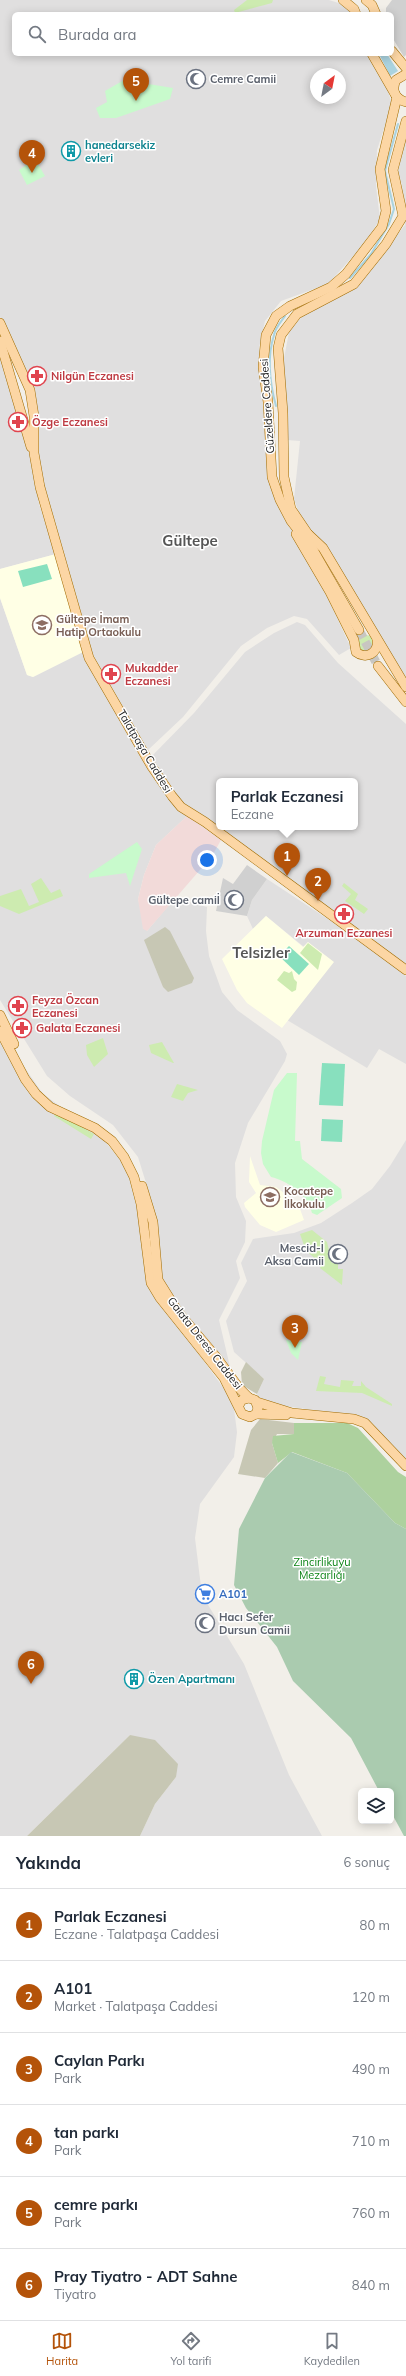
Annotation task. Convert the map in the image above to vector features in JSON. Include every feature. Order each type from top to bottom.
[{"type":"main road","points":[[343,0],[354,9],[355,12]]},
{"type":"main road","points":[[366,0],[372,5],[375,12]]},
{"type":"main road","points":[[394,53],[406,68]]},
{"type":"main road","points":[[373,56],[396,95],[406,102]]},
{"type":"main road","name":"Güzeldere Caddesi","points":[[406,74],[396,80],[396,95],[380,169],[386,211],[382,227],[346,274],[331,287],[290,306],[276,316],[266,335],[263,367],[268,402],[272,477],[280,500],[291,521],[312,548],[360,629],[307,533],[291,509],[284,476],[283,413],[278,348],[281,335],[297,314],[354,284],[386,244],[403,216],[393,170],[406,121]]},
{"type":"main road","points":[[346,274],[348,282],[354,284]]},
{"type":"main road","points":[[0,323],[30,390]]},
{"type":"main road","points":[[0,341],[16,392]]},
{"type":"main road","points":[[16,392],[22,385],[30,390]]},
{"type":"main road","name":"Talatpaşa Caddesi","points":[[30,390],[33,408],[34,453],[40,487],[89,658],[152,767],[181,807],[204,822],[406,970]]},
{"type":"main road","name":"Talatpaşa Caddesi","points":[[16,392],[19,410],[34,453]]},
{"type":"main road","points":[[19,410],[28,413],[33,408]]},
{"type":"main road","points":[[291,521],[297,537],[330,592],[354,640],[354,648],[363,656],[375,652],[375,637]]},
{"type":"main road","points":[[307,533],[323,548],[358,604],[375,637],[406,687]]},
{"type":"main road","points":[[354,640],[362,632],[375,637]]},
{"type":"main road","points":[[406,696],[380,665],[406,702]]},
{"type":"main road","name":"Galata Deresi Caddesi","points":[[0,1015],[28,1076],[39,1089],[53,1102],[99,1125],[115,1137],[129,1155],[150,1209],[158,1280],[167,1297],[199,1340],[224,1378],[239,1405]]},
{"type":"main road","name":"Galata Deresi Caddesi","points":[[0,1031],[25,1079],[36,1094],[50,1107],[95,1128],[112,1141],[124,1157],[134,1177],[141,1204],[151,1283],[160,1298],[199,1340],[239,1388],[253,1400]]},
{"type":"main road","points":[[292,1413],[284,1416],[256,1414],[250,1417],[244,1416],[239,1412],[239,1405],[242,1400],[253,1400],[292,1413],[354,1419],[365,1423],[406,1466]]},
{"type":"main road","points":[[253,1400],[258,1408],[256,1414]]},
{"type":"shaded area","points":[[0,0],[329,0],[345,5],[350,12],[12,12],[12,56],[372,56],[387,88],[392,104],[377,150],[376,186],[380,219],[365,243],[328,284],[281,301],[265,321],[259,348],[268,465],[275,499],[326,594],[351,648],[339,655],[307,619],[294,616],[267,628],[241,646],[183,717],[148,750],[93,655],[42,477],[18,353],[0,317]]},
{"type":"shaded area","points":[[392,0],[406,0],[406,55],[404,57],[394,40],[394,12],[386,12],[386,8]]},
{"type":"shaded area","points":[[406,135],[406,677],[302,522],[294,499],[300,441],[287,440],[282,369],[289,332],[303,315],[358,285],[405,225],[402,185],[398,172]]},
{"type":"shaded area","points":[[0,350],[31,455],[39,504],[56,554],[0,569]]},
{"type":"shaded area","name":"Gültepe İmam Hatip Ortaokulu","points":[[56,554],[83,652],[33,677],[27,675],[0,598],[0,569]]},
{"type":"shaded area","points":[[0,598],[27,675],[33,677],[83,652],[182,813],[187,816],[156,845],[144,875],[138,899],[147,931],[175,898],[207,907],[206,931],[209,956],[222,992],[237,1010],[280,1041],[287,1054],[285,1061],[248,1123],[235,1163],[236,1197],[246,1221],[245,1242],[236,1261],[240,1278],[219,1320],[231,1371],[171,1298],[162,1278],[151,1199],[138,1157],[113,1125],[70,1096],[47,1076],[0,1000]]},
{"type":"shaded area","points":[[297,622],[305,625],[338,663],[406,724],[406,967],[219,830],[358,830],[358,778],[216,778],[216,828],[182,803],[150,758],[194,713],[245,652],[274,633]]},
{"type":"shaded area","points":[[187,816],[221,840],[212,856],[147,931],[143,929],[138,899],[144,875],[156,845]]},
{"type":"shaded area","points":[[247,865],[267,879],[252,900],[247,916],[216,911],[223,878],[233,884]]},
{"type":"shaded area","points":[[267,879],[337,925],[406,976],[406,1064],[379,1049],[367,1068],[287,1020],[302,1002],[308,942],[304,947],[266,916],[253,929],[247,916],[252,900]]},
{"type":"shaded area","points":[[266,916],[303,947],[308,942],[334,962],[282,1028],[247,1003],[237,990],[222,959]]},
{"type":"shaded area","points":[[165,927],[170,931],[194,978],[192,983],[168,992],[163,987],[144,940]]},
{"type":"shaded area","points":[[0,1032],[43,1094],[99,1134],[133,1176],[141,1206],[147,1283],[233,1401],[237,1432],[234,1457],[200,1504],[195,1538],[202,1595],[244,1664],[289,1775],[322,1836],[140,1836],[155,1804],[176,1777],[130,1735],[27,1836],[0,1836]]},
{"type":"shaded area","points":[[406,1140],[406,1460],[372,1423],[355,1416],[278,1405],[258,1397],[257,1394],[264,1379],[234,1352],[226,1321],[247,1281],[241,1263],[253,1239],[294,1233],[321,1223],[352,1203],[372,1189],[390,1166]]},
{"type":"shaded area","name":"Kocatepe İlkokulu","points":[[250,1156],[260,1185],[276,1187],[284,1193],[300,1209],[304,1220],[276,1232],[260,1225],[245,1207],[244,1203],[256,1193],[249,1182]]},
{"type":"shaded area","points":[[246,1362],[264,1379],[257,1394],[242,1385],[241,1372]]},
{"type":"shaded area","points":[[260,1419],[294,1423],[294,1434],[277,1434],[272,1443],[278,1463],[265,1478],[238,1474],[251,1430]]},
{"type":"shaded area","points":[[130,1735],[155,1740],[178,1764],[176,1777],[155,1804],[140,1836],[27,1836]]},
{"type":"green space","points":[[247,0],[273,0],[272,3],[239,12],[235,12],[234,10]]},
{"type":"green space","points":[[124,80],[173,88],[170,99],[116,118],[100,118],[96,108],[107,102],[105,91]]},
{"type":"green space","points":[[35,159],[45,176],[27,185],[19,170]]},
{"type":"green space","points":[[47,564],[52,579],[23,587],[18,571]]},
{"type":"green space","points":[[363,635],[369,635],[374,640],[372,649],[369,651],[363,651],[358,646],[358,640]]},
{"type":"green space","points":[[137,842],[142,849],[130,886],[126,873],[89,878],[89,874]]},
{"type":"green space","points":[[41,878],[51,893],[60,889],[63,896],[19,914],[0,906],[0,896],[21,889],[29,906],[39,902],[31,884]]},
{"type":"green space","points":[[344,883],[358,894],[355,900],[368,909],[364,914],[345,901],[351,894],[342,886]]},
{"type":"green space","points":[[308,943],[322,954],[318,970],[300,953]]},
{"type":"green space","points":[[289,946],[309,964],[299,975],[279,956]]},
{"type":"green space","points":[[284,971],[289,973],[292,971],[294,979],[297,982],[296,990],[292,992],[277,980]]},
{"type":"green space","points":[[103,1038],[108,1054],[94,1067],[87,1055],[86,1045]]},
{"type":"green space","points":[[162,1042],[174,1063],[151,1053],[149,1045]]},
{"type":"green space","points":[[322,1063],[345,1064],[343,1106],[319,1105]]},
{"type":"green space","points":[[287,1073],[297,1073],[295,1141],[300,1141],[302,1159],[341,1189],[342,1198],[317,1215],[312,1213],[310,1206],[302,1195],[290,1185],[271,1177],[263,1164],[261,1153],[262,1141],[274,1090]]},
{"type":"green space","points":[[177,1084],[198,1090],[188,1093],[183,1101],[171,1097]]},
{"type":"green space","points":[[57,1113],[94,1134],[91,1139],[54,1116]]},
{"type":"green space","points":[[322,1119],[343,1120],[342,1142],[321,1141]]},
{"type":"green space","points":[[312,1230],[327,1242],[332,1263],[338,1263],[338,1269],[343,1269],[342,1285],[320,1268],[322,1264],[306,1251],[300,1234]]},
{"type":"green space","points":[[286,1340],[302,1342],[298,1360],[291,1353]]},
{"type":"green space","points":[[320,1376],[326,1377],[324,1384],[340,1387],[341,1380],[354,1381],[352,1386],[361,1386],[361,1381],[366,1387],[392,1404],[392,1406],[362,1393],[316,1391]]},
{"type":"green space","points":[[294,1423],[347,1423],[358,1428],[398,1472],[406,1477],[406,1529],[395,1523],[347,1473],[292,1452],[278,1463],[272,1443],[273,1436],[294,1434]]},
{"type":"green space","name":"Zincirlikuyu Mezarlığı","points":[[291,1452],[347,1473],[395,1523],[406,1529],[406,1836],[404,1836],[394,1818],[394,1788],[377,1788],[351,1738],[293,1681],[277,1647],[246,1608],[234,1585],[239,1529],[265,1478]]},
{"type":"water","points":[[380,56],[388,56],[398,71],[390,76]]},
{"type":"waterway","points":[[350,278],[371,254],[389,224],[394,209],[385,171],[398,124]]},
{"type":"waterway","points":[[276,406],[272,389],[270,361],[272,343],[276,330],[285,316]]},
{"type":"tunnel","points":[[359,630],[378,666]]},
{"type":"place","name":"Cemre Camii","points":[[196,79]]},
{"type":"place","name":"cemre parkı","points":[[136,101]]},
{"type":"place","name":"hanedarsekiz evleri","points":[[71,151]]},
{"type":"place","name":"tan parkı","points":[[32,173]]},
{"type":"place","name":"Nilgün Eczanesi","points":[[37,376]]},
{"type":"place","name":"Özge Eczanesi","points":[[18,422]]},
{"type":"place","name":"Gültepe İmam Hatip Ortaokulu","points":[[42,625]]},
{"type":"place","name":"Mukadder Eczanesi","points":[[111,674]]},
{"type":"place","name":"Parlak Eczanesi","points":[[287,876]]},
{"type":"place","name":"Gültepe camiİ","points":[[234,900]]},
{"type":"place","name":"A101","points":[[318,901]]},
{"type":"place","name":"Arzuman Eczanesi","points":[[344,914]]},
{"type":"place","name":"Feyza Özcan Eczanesi","points":[[18,1006]]},
{"type":"place","name":"Galata Eczanesi","points":[[22,1028]]},
{"type":"place","name":"Kocatepe İlkokulu","points":[[270,1197]]},
{"type":"place","name":"Mescid-İ Aksa Camii","points":[[338,1254]]},
{"type":"place","name":"Caylan Parkı","points":[[295,1348]]},
{"type":"place","name":"А101","points":[[205,1594]]},
{"type":"place","name":"Hacı Sefer Dursun Camii","points":[[205,1623]]},
{"type":"place","name":"Özen Apartmanı","points":[[134,1679]]},
{"type":"place","name":"Pray Tiyatro - ADT Sahne","points":[[31,1684]]},
{"type":"district","name":"Gültepe","points":[[190,541]]},
{"type":"district","name":"Telsizler","points":[[261,953]]}]
